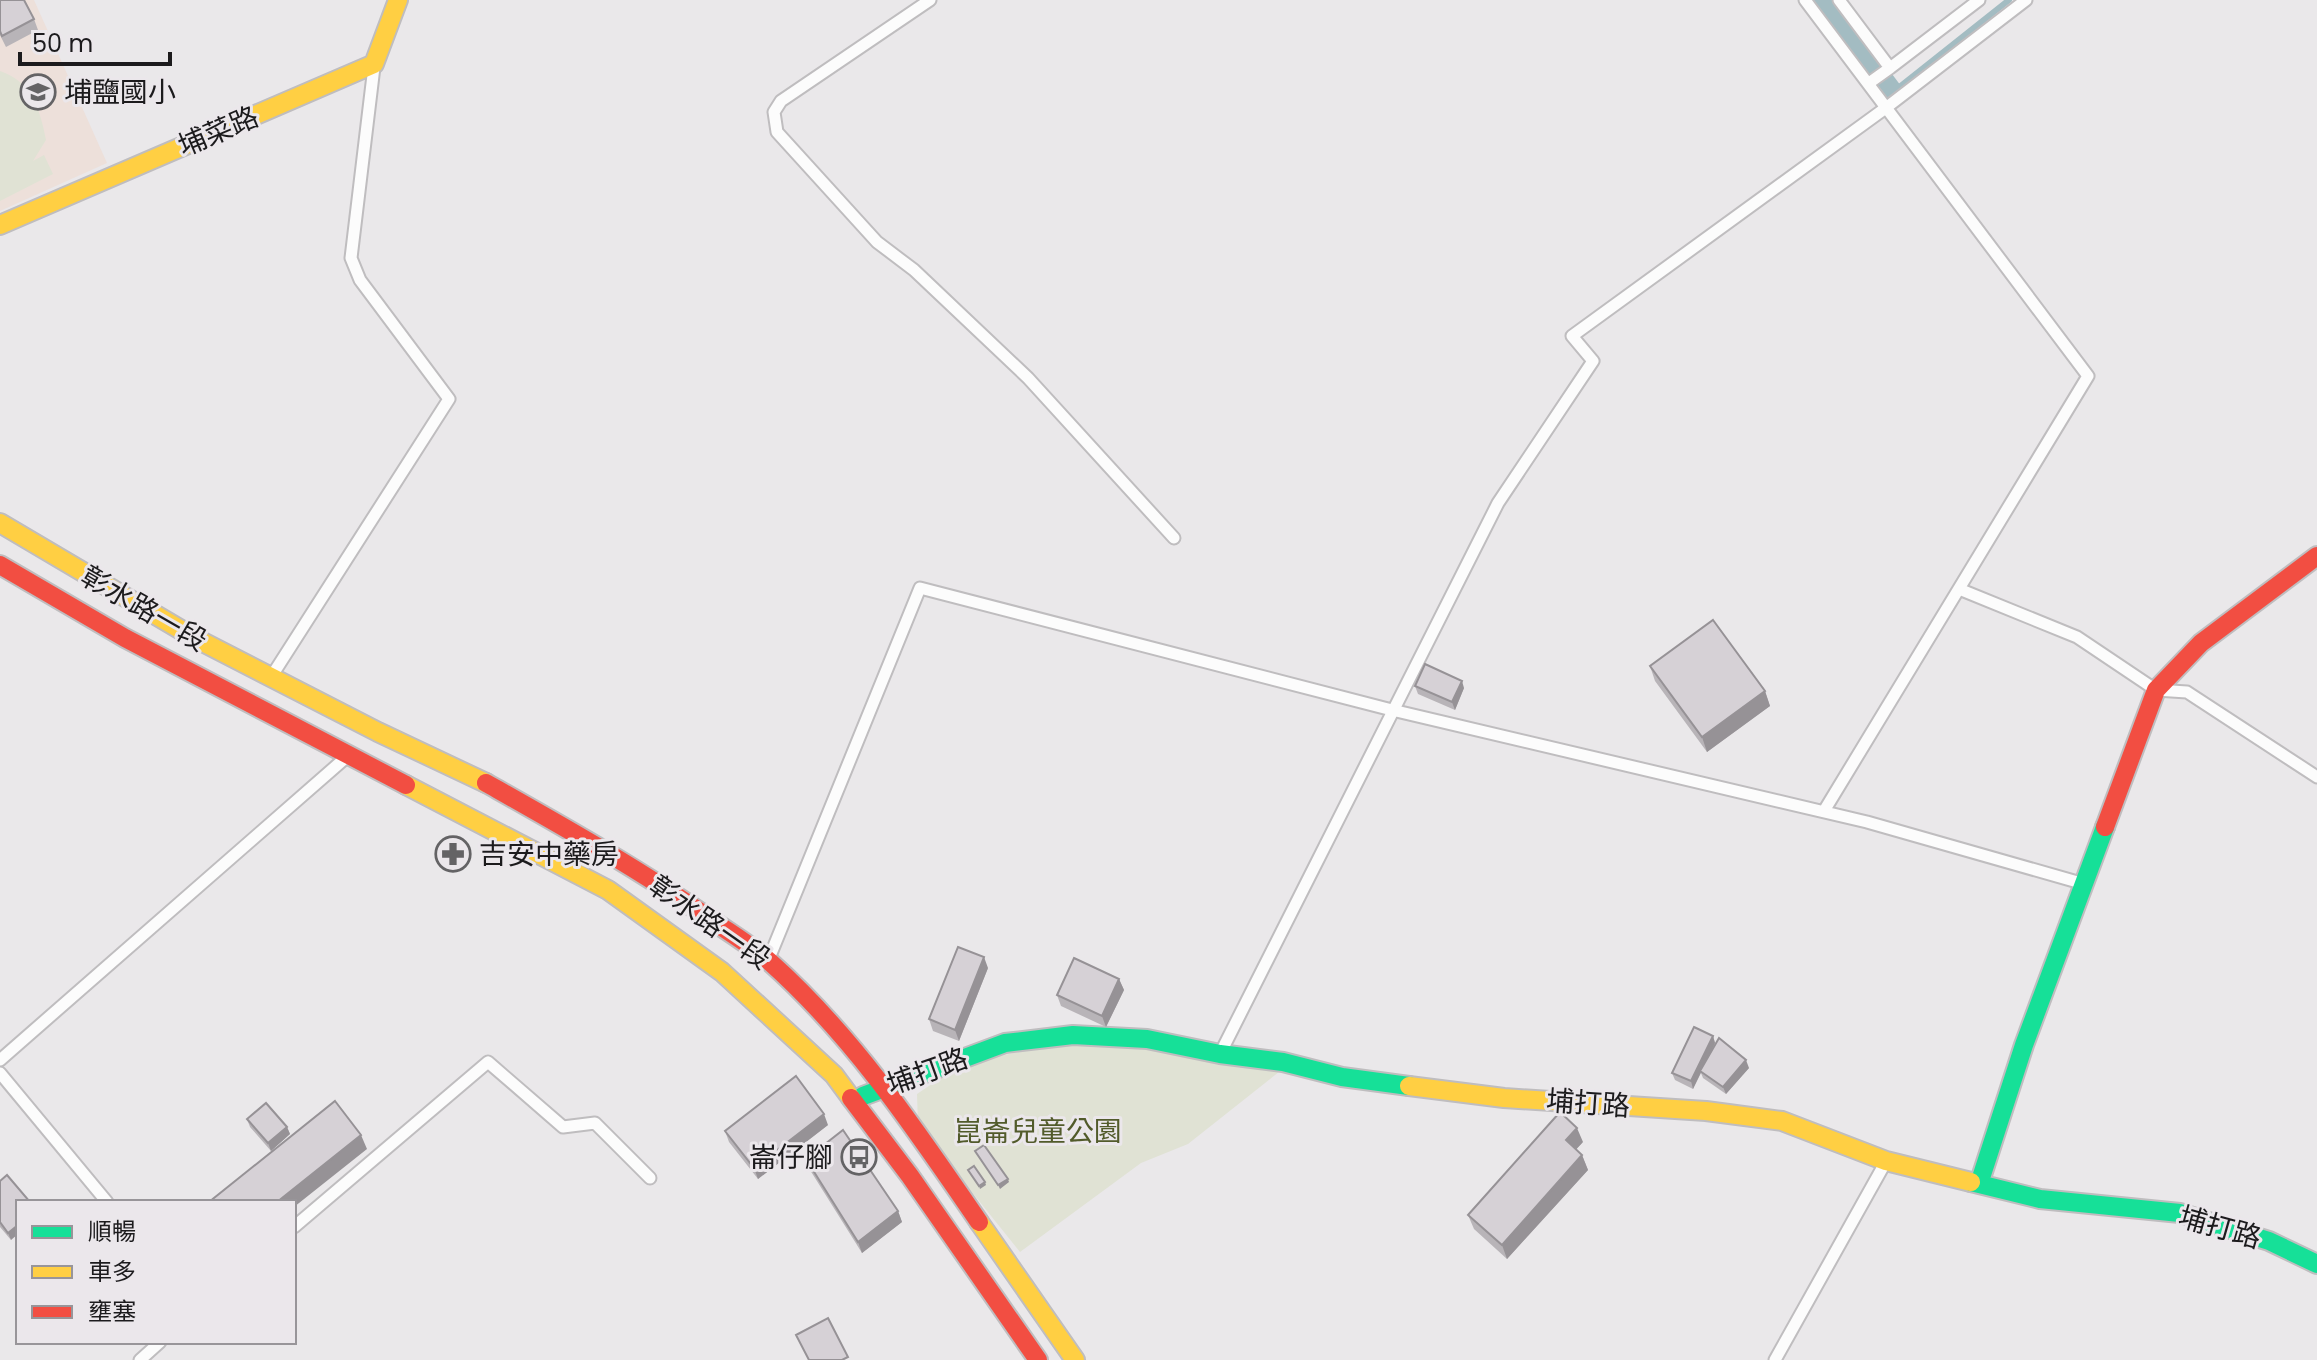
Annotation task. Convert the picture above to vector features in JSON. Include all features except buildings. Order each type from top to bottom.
[{"type":"main road","points":[[374,64],[398,0]]},
{"type":"main road","name":"埔菜路","points":[[0,225],[374,64]]},
{"type":"main road","name":"彰水路一段","points":[[0,523],[193,637],[270,678],[362,744],[608,890],[722,972],[834,1075],[910,1176],[1038,1360]]},
{"type":"main road","points":[[1979,1184],[2024,1045],[2156,690],[2201,643],[2317,556]]},
{"type":"main road","name":"彰水路一段","points":[[0,565],[125,638],[362,744],[462,770],[574,832],[666,889],[768,960],[844,1035],[884,1087],[1075,1360]]},
{"type":"main road","points":[[646,917],[666,889]]},
{"type":"main road","name":"埔打路","points":[[853,1100],[1005,1043],[1073,1035],[1147,1039],[1220,1054],[1283,1062],[1342,1077],[1504,1098],[1706,1111],[1782,1121],[1886,1161],[2040,1199],[2180,1213],[2269,1241],[2317,1264]]},
{"type":"lane","points":[[930,0],[781,101],[774,112],[777,132],[877,242],[914,270],[1028,378],[1174,538]]},
{"type":"lane","points":[[1805,0],[2088,376],[1824,811]]},
{"type":"lane","points":[[1839,0],[1890,68]]},
{"type":"lane","points":[[1869,83],[1979,0]]},
{"type":"lane","points":[[1220,1054],[1498,503],[1593,361],[1572,336],[1887,107],[2026,0]]},
{"type":"lane","points":[[270,678],[449,399],[360,280],[351,258],[374,64]]},
{"type":"lane","points":[[768,960],[920,588],[1392,710],[1824,811],[2084,884]]},
{"type":"lane","points":[[1959,589],[2077,637],[2156,690],[2187,692],[2317,777]]},
{"type":"lane","points":[[0,1060],[362,744]]},
{"type":"lane","points":[[296,1225],[488,1062],[563,1127],[595,1123],[650,1178]]},
{"type":"lane","points":[[0,1073],[105,1200]]},
{"type":"lane","points":[[1775,1360],[1886,1161]]},
{"type":"lane","points":[[140,1360],[158,1344]]},
{"type":"shaded area","name":"埔鹽國小","points":[[0,0],[34,0],[107,163],[0,211]]},
{"type":"green space","points":[[0,71],[20,82],[33,98],[46,140],[33,161],[44,155],[53,174],[0,201]]},
{"type":"green space","name":"崑崙兒童公園","points":[[1072,1040],[1284,1068],[1188,1144],[1141,1163],[1020,1252],[918,1125],[917,1094],[960,1065]]},
{"type":"waterway","points":[[1824,0],[1893,92]]},
{"type":"waterway","points":[[1893,92],[2009,0]]},
{"type":"traffic: fast","points":[[1979,1184],[2024,1045],[2105,827]]},
{"type":"traffic: fast","points":[[863,1096],[1005,1043],[1073,1035],[1147,1039],[1220,1054],[1283,1062],[1342,1077],[1409,1086]]},
{"type":"traffic: fast","points":[[1971,1182],[2040,1199],[2180,1213],[2269,1241],[2317,1264]]},
{"type":"traffic: slow","points":[[0,225],[374,64],[398,0]]},
{"type":"traffic: slow","points":[[0,523],[193,637],[378,732],[486,783]]},
{"type":"traffic: slow","points":[[406,785],[608,890],[722,972],[834,1075],[851,1098]]},
{"type":"traffic: slow","points":[[1409,1086],[1504,1098],[1706,1111],[1782,1121],[1886,1161],[1971,1182]]},
{"type":"traffic: slow","points":[[979,1222],[1075,1360]]},
{"type":"traffic: jam","points":[[2105,827],[2156,690],[2201,643],[2317,556]]},
{"type":"traffic: jam","points":[[0,565],[125,638],[406,785]]},
{"type":"traffic: jam","points":[[486,783],[656,883],[770,962],[801,991],[856,1053],[979,1222]]},
{"type":"traffic: jam","points":[[851,1098],[910,1176],[1038,1360]]},
{"type":"place","name":"埔鹽國小","points":[[38,92]]},
{"type":"place","name":"吉安中藥房","points":[[453,854]]},
{"type":"place","name":"崙仔腳","points":[[859,1157]]}]
